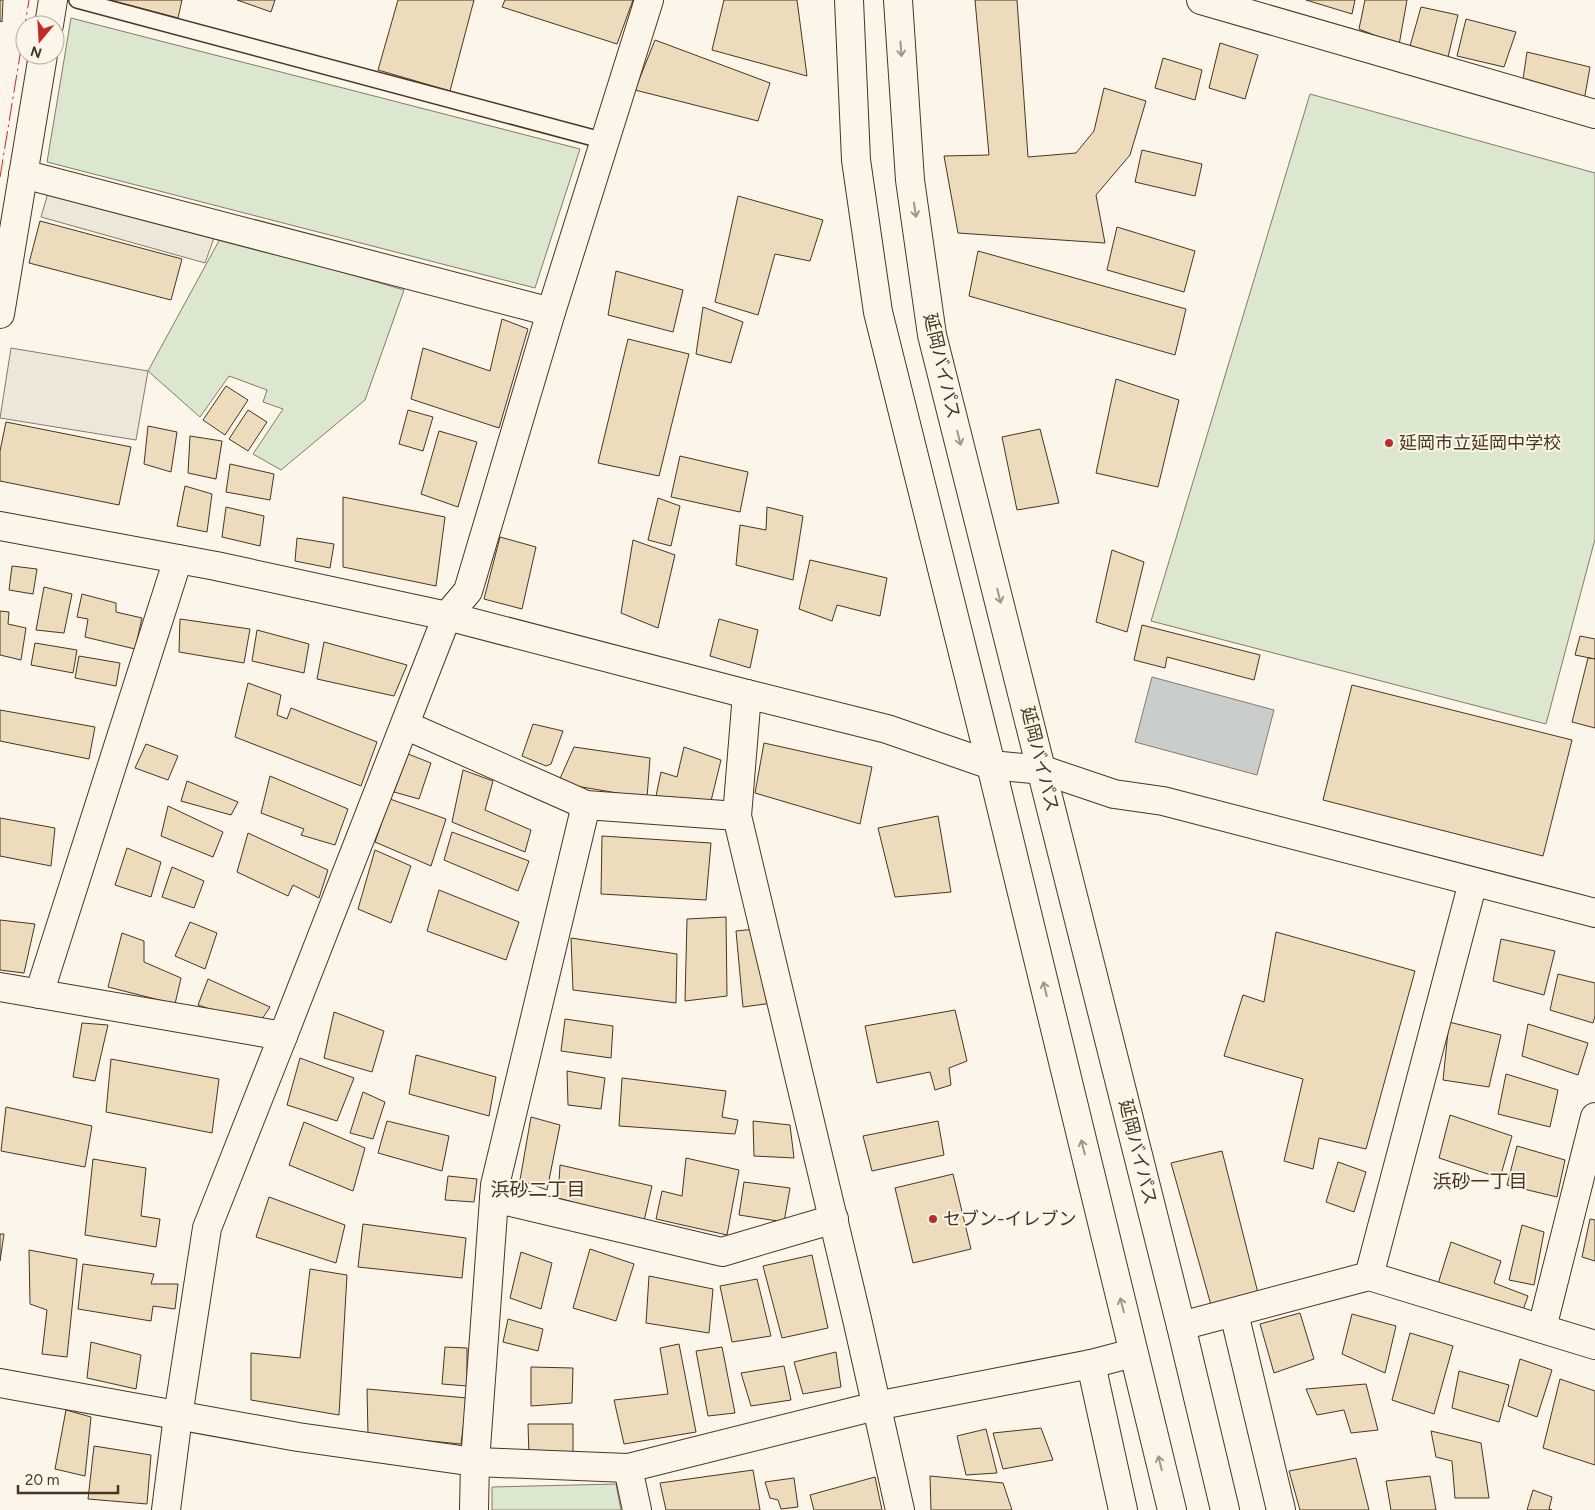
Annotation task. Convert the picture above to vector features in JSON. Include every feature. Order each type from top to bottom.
[{"type":"main road","points":[[51,15],[53,0]]},
{"type":"main road","points":[[166,1510],[178,1416],[207,1228],[447,616],[468,591],[551,312],[649,0]]},
{"type":"main road","points":[[850,0],[856,160],[878,312],[991,766],[1172,1510]]},
{"type":"main road","name":"延岡バイパス","points":[[898,0],[910,180],[932,335],[1043,770],[1225,1510]]},
{"type":"main road","points":[[1201,0],[1595,114]]},
{"type":"main road","points":[[0,314],[41,65]]},
{"type":"main road","points":[[23,174],[551,312]]},
{"type":"main road","points":[[0,526],[178,559],[447,616],[887,729],[991,766],[1043,770],[1114,794],[1163,801],[1595,913]]},
{"type":"main road","points":[[39,994],[178,559]]},
{"type":"main road","points":[[747,694],[737,816],[834,1219],[900,1510]]},
{"type":"main road","points":[[405,725],[586,805],[737,816]]},
{"type":"main road","points":[[474,1510],[475,1462],[495,1185],[586,805]]},
{"type":"main road","points":[[1369,1276],[1473,882]]},
{"type":"main road","points":[[0,987],[283,1036]]},
{"type":"main road","points":[[1542,1328],[1595,1116]]},
{"type":"main road","points":[[494,1198],[722,1252],[834,1219]]},
{"type":"main road","points":[[1181,1326],[1369,1276],[1595,1345]]},
{"type":"main road","points":[[1234,1313],[1281,1510]]},
{"type":"main road","points":[[0,1383],[298,1437],[475,1462],[628,1468],[876,1406],[1091,1364],[1133,1353]]},
{"type":"main road","points":[[1091,1364],[1123,1510]]},
{"type":"main road","points":[[628,1468],[637,1510]]},
{"type":"lane","points":[[77,0],[605,141]]},
{"type":"green space","points":[[71,18],[580,149],[535,288],[47,162],[63,65],[65,65]]},
{"type":"green space","name":"延岡市立延岡中学校","points":[[1310,94],[1595,173],[1595,539],[1546,724],[1151,621]]},
{"type":"green space","points":[[221,237],[404,290],[365,400],[281,470],[253,454],[283,409],[263,402],[267,390],[229,376],[200,417],[148,371]]},
{"type":"green space","points":[[616,1484],[621,1510],[492,1510],[492,1487]]},
{"type":"shaded area","points":[[48,193],[214,238],[205,263],[41,217]]},
{"type":"shaded area","points":[[11,348],[148,371],[136,440],[0,418]]},
{"type":"shaded area","points":[[1152,677],[1274,710],[1257,775],[1135,742]]},
{"type":"building","points":[[0,0],[3,0],[2,22],[0,21]]},
{"type":"building","points":[[110,0],[182,0],[178,18]]},
{"type":"building","points":[[237,0],[275,0],[271,12]]},
{"type":"building","points":[[398,0],[474,0],[450,91],[378,70]]},
{"type":"building","points":[[505,0],[633,0],[617,44],[502,7]]},
{"type":"building","points":[[724,0],[797,0],[807,76],[712,50]]},
{"type":"building","points":[[975,0],[1017,0],[1028,157],[1076,153],[1094,131],[1104,88],[1146,101],[1130,155],[1096,195],[1105,243],[958,233],[944,156],[989,155]]},
{"type":"building","points":[[1306,0],[1355,0],[1352,14]]},
{"type":"building","points":[[1365,0],[1407,0],[1399,45],[1359,29]]},
{"type":"building","points":[[1421,7],[1458,15],[1448,57],[1410,46]]},
{"type":"building","points":[[1466,19],[1516,32],[1504,67],[1457,56]]},
{"type":"building","points":[[655,40],[770,83],[758,121],[635,90]]},
{"type":"building","points":[[1220,43],[1258,55],[1245,99],[1209,88]]},
{"type":"building","points":[[1527,52],[1590,67],[1584,101],[1522,86]]},
{"type":"building","points":[[1163,58],[1202,70],[1195,100],[1155,88]]},
{"type":"building","points":[[1142,150],[1202,164],[1195,196],[1135,182]]},
{"type":"building","points":[[738,196],[823,220],[810,261],[775,254],[758,315],[715,302]]},
{"type":"building","points":[[40,221],[182,259],[171,300],[29,263]]},
{"type":"building","points":[[1117,227],[1195,251],[1184,292],[1107,270]]},
{"type":"building","points":[[978,251],[1186,309],[1175,355],[969,296]]},
{"type":"building","points":[[616,271],[683,290],[673,332],[608,315]]},
{"type":"building","points":[[703,307],[743,322],[731,363],[696,354]]},
{"type":"building","points":[[502,319],[528,329],[499,428],[411,399],[423,348],[490,371]]},
{"type":"building","points":[[628,339],[689,354],[659,476],[598,463]]},
{"type":"building","points":[[1116,379],[1179,400],[1158,487],[1096,473]]},
{"type":"building","points":[[226,386],[248,400],[225,435],[203,420]]},
{"type":"building","points":[[248,410],[267,422],[248,451],[229,439]]},
{"type":"building","points":[[408,410],[433,417],[423,451],[399,444]]},
{"type":"building","points":[[6,422],[131,447],[119,505],[0,481],[0,451]]},
{"type":"building","points":[[148,426],[177,432],[171,472],[144,464]]},
{"type":"building","points":[[1040,429],[1059,503],[1017,510],[1002,437]]},
{"type":"building","points":[[439,431],[477,442],[458,507],[421,494]]},
{"type":"building","points":[[190,436],[222,441],[216,479],[188,473]]},
{"type":"building","points":[[680,456],[748,472],[740,512],[671,497]]},
{"type":"building","points":[[230,464],[274,474],[270,500],[226,492]]},
{"type":"building","points":[[185,486],[212,494],[207,532],[177,526]]},
{"type":"building","points":[[343,497],[445,517],[436,586],[343,567]]},
{"type":"building","points":[[658,498],[680,506],[671,546],[648,540]]},
{"type":"building","points":[[226,507],[264,516],[260,546],[222,537]]},
{"type":"building","points":[[767,507],[803,516],[793,580],[736,565],[740,525],[766,530]]},
{"type":"building","points":[[500,537],[536,547],[522,609],[484,599]]},
{"type":"building","points":[[297,538],[334,544],[330,568],[295,561]]},
{"type":"building","points":[[633,540],[675,555],[658,628],[621,613]]},
{"type":"building","points":[[1112,550],[1144,562],[1127,632],[1096,622]]},
{"type":"building","points":[[810,560],[887,578],[880,616],[837,605],[832,621],[799,609]]},
{"type":"building","points":[[12,566],[37,569],[33,594],[9,590]]},
{"type":"building","points":[[44,587],[72,594],[64,633],[36,630]]},
{"type":"building","points":[[82,594],[116,603],[116,612],[142,618],[135,649],[85,637],[88,619],[77,617]]},
{"type":"building","points":[[0,611],[9,612],[8,624],[26,628],[21,660],[0,655]]},
{"type":"building","points":[[180,619],[250,629],[244,663],[179,652]]},
{"type":"building","points":[[719,619],[758,630],[750,668],[710,656]]},
{"type":"building","points":[[1142,625],[1260,655],[1254,680],[1167,657],[1165,668],[1134,660]]},
{"type":"building","points":[[257,630],[309,644],[304,673],[252,661]]},
{"type":"building","points":[[1580,636],[1595,639],[1595,659],[1575,655]]},
{"type":"building","points":[[324,642],[407,665],[394,696],[317,679]]},
{"type":"building","points":[[35,643],[77,650],[73,673],[31,665]]},
{"type":"building","points":[[79,656],[120,663],[116,686],[75,678]]},
{"type":"building","points":[[1588,658],[1595,659],[1595,728],[1572,722]]},
{"type":"building","points":[[248,683],[281,695],[277,715],[287,719],[291,708],[377,742],[361,786],[235,737]]},
{"type":"building","points":[[1352,685],[1572,740],[1543,856],[1323,800]]},
{"type":"building","points":[[0,710],[95,727],[89,759],[0,741]]},
{"type":"building","points":[[533,724],[563,731],[551,764],[546,766],[522,756]]},
{"type":"building","points":[[764,743],[872,767],[860,824],[755,793]]},
{"type":"building","points":[[146,744],[178,756],[168,780],[135,768]]},
{"type":"building","points":[[574,747],[650,758],[647,798],[558,783]]},
{"type":"building","points":[[684,747],[721,760],[711,801],[656,796],[661,772],[677,777]]},
{"type":"building","points":[[408,754],[431,763],[419,799],[394,792]]},
{"type":"building","points":[[463,770],[493,781],[485,810],[531,830],[525,852],[452,822]]},
{"type":"building","points":[[270,776],[348,809],[335,845],[301,835],[304,829],[261,813]]},
{"type":"building","points":[[187,781],[238,802],[231,815],[181,801]]},
{"type":"building","points":[[390,799],[446,819],[431,866],[375,842]]},
{"type":"building","points":[[168,806],[223,832],[213,857],[161,836]]},
{"type":"building","points":[[938,816],[951,892],[895,897],[878,828]]},
{"type":"building","points":[[0,818],[55,828],[51,866],[0,856]]},
{"type":"building","points":[[452,832],[529,861],[518,891],[444,860]]},
{"type":"building","points":[[248,833],[328,870],[319,898],[293,885],[288,896],[237,872]]},
{"type":"building","points":[[602,836],[711,843],[706,900],[601,894]]},
{"type":"building","points":[[127,848],[161,862],[151,897],[115,885]]},
{"type":"building","points":[[375,850],[411,866],[391,923],[358,909]]},
{"type":"building","points":[[172,867],[204,881],[194,908],[162,897]]},
{"type":"building","points":[[439,890],[519,922],[506,960],[427,931]]},
{"type":"building","points":[[726,917],[727,996],[685,1001],[687,919]]},
{"type":"building","points":[[0,920],[35,924],[24,973],[0,970]]},
{"type":"building","points":[[190,922],[217,933],[205,969],[175,956]]},
{"type":"building","points":[[756,929],[772,1003],[743,1007],[736,931]]},
{"type":"building","points":[[1276,932],[1415,971],[1366,1149],[1319,1138],[1313,1169],[1284,1161],[1303,1079],[1224,1056],[1243,995],[1264,1002]]},
{"type":"building","points":[[122,933],[144,941],[144,962],[181,978],[175,1004],[108,987]]},
{"type":"building","points":[[571,938],[677,954],[676,1003],[573,990]]},
{"type":"building","points":[[1501,939],[1555,951],[1544,995],[1493,981]]},
{"type":"building","points":[[1558,974],[1595,983],[1595,1016],[1593,1023],[1550,1010]]},
{"type":"building","points":[[208,979],[270,1007],[258,1025],[198,1005]]},
{"type":"building","points":[[955,1010],[967,1061],[949,1068],[951,1085],[935,1090],[930,1072],[877,1083],[865,1026]]},
{"type":"building","points":[[334,1012],[384,1031],[372,1072],[324,1058]]},
{"type":"building","points":[[565,1019],[613,1026],[611,1058],[561,1051]]},
{"type":"building","points":[[1449,1022],[1501,1035],[1489,1087],[1443,1080]]},
{"type":"building","points":[[82,1023],[108,1025],[95,1081],[73,1077]]},
{"type":"building","points":[[1528,1024],[1588,1043],[1578,1075],[1522,1056]]},
{"type":"building","points":[[416,1055],[496,1077],[489,1116],[409,1094]]},
{"type":"building","points":[[300,1058],[354,1078],[337,1121],[287,1105]]},
{"type":"building","points":[[111,1059],[219,1079],[212,1133],[106,1112]]},
{"type":"building","points":[[567,1071],[605,1078],[601,1109],[568,1105]]},
{"type":"building","points":[[1506,1074],[1558,1090],[1550,1127],[1498,1114]]},
{"type":"building","points":[[622,1078],[726,1091],[722,1117],[738,1120],[735,1134],[619,1126]]},
{"type":"building","points":[[363,1092],[385,1102],[373,1139],[350,1133]]},
{"type":"building","points":[[6,1107],[92,1126],[85,1167],[1,1151]]},
{"type":"building","points":[[1450,1115],[1512,1136],[1500,1178],[1439,1158]]},
{"type":"building","points":[[531,1117],[560,1125],[547,1190],[520,1180]]},
{"type":"building","points":[[387,1121],[449,1136],[442,1171],[378,1153]]},
{"type":"building","points":[[753,1121],[790,1125],[794,1158],[754,1156]]},
{"type":"building","points":[[938,1121],[944,1155],[872,1171],[863,1136]]},
{"type":"building","points":[[304,1122],[365,1148],[353,1191],[289,1165]]},
{"type":"building","points":[[1517,1146],[1565,1160],[1557,1197],[1507,1185]]},
{"type":"building","points":[[1222,1151],[1258,1293],[1211,1305],[1171,1163]]},
{"type":"building","points":[[686,1158],[739,1170],[727,1235],[656,1219],[662,1191],[682,1196]]},
{"type":"building","points":[[93,1159],[146,1168],[141,1216],[160,1219],[156,1247],[85,1235]]},
{"type":"building","points":[[1338,1162],[1366,1172],[1354,1212],[1326,1202]]},
{"type":"building","points":[[560,1165],[652,1186],[644,1221],[558,1198]]},
{"type":"building","name":"セブン-イレブン","points":[[953,1174],[971,1249],[913,1263],[895,1188]]},
{"type":"building","points":[[448,1176],[477,1179],[474,1202],[445,1200]]},
{"type":"building","points":[[744,1182],[790,1188],[784,1222],[739,1215]]},
{"type":"building","points":[[269,1197],[345,1225],[336,1263],[256,1237]]},
{"type":"building","points":[[1590,1219],[1595,1220],[1595,1261],[1582,1257]]},
{"type":"building","points":[[363,1224],[466,1238],[462,1278],[358,1267]]},
{"type":"building","points":[[1522,1225],[1544,1232],[1534,1285],[1509,1280]]},
{"type":"building","points":[[0,1234],[4,1234],[0,1261]]},
{"type":"building","points":[[1451,1242],[1501,1261],[1494,1283],[1528,1296],[1522,1313],[1437,1287]]},
{"type":"building","points":[[590,1249],[634,1264],[616,1321],[573,1308]]},
{"type":"building","points":[[29,1250],[77,1259],[67,1357],[42,1354],[47,1310],[30,1304]]},
{"type":"building","points":[[521,1252],[552,1263],[541,1309],[510,1298]]},
{"type":"building","points":[[812,1255],[828,1328],[782,1338],[763,1266]]},
{"type":"building","points":[[83,1264],[154,1274],[151,1284],[178,1284],[175,1309],[153,1306],[151,1321],[78,1309]]},
{"type":"building","points":[[310,1269],[347,1275],[339,1415],[251,1400],[251,1353],[300,1358]]},
{"type":"building","points":[[649,1276],[713,1289],[709,1333],[646,1323]]},
{"type":"building","points":[[757,1279],[771,1336],[732,1342],[720,1286]]},
{"type":"building","points":[[1300,1313],[1314,1359],[1274,1373],[1260,1324]]},
{"type":"building","points":[[1352,1314],[1396,1326],[1385,1373],[1342,1354]]},
{"type":"building","points":[[508,1319],[543,1329],[538,1351],[503,1342]]},
{"type":"building","points":[[1410,1333],[1453,1346],[1434,1414],[1392,1400]]},
{"type":"building","points":[[91,1342],[141,1355],[136,1389],[87,1378]]},
{"type":"building","points":[[679,1344],[696,1432],[624,1444],[614,1400],[668,1394],[660,1348]]},
{"type":"building","points":[[445,1347],[467,1348],[467,1386],[442,1384]]},
{"type":"building","points":[[722,1347],[735,1413],[708,1416],[696,1351]]},
{"type":"building","points":[[836,1352],[841,1387],[803,1394],[794,1362]]},
{"type":"building","points":[[1520,1359],[1552,1370],[1537,1417],[1508,1406]]},
{"type":"building","points":[[784,1366],[791,1400],[751,1406],[741,1373]]},
{"type":"building","points":[[531,1367],[573,1368],[572,1403],[531,1406]]},
{"type":"building","points":[[1459,1371],[1509,1385],[1499,1422],[1452,1408]]},
{"type":"building","points":[[1560,1379],[1595,1391],[1595,1465],[1543,1448]]},
{"type":"building","points":[[1366,1384],[1378,1430],[1351,1433],[1344,1410],[1317,1415],[1306,1389]]},
{"type":"building","points":[[367,1389],[467,1398],[461,1444],[368,1435]]},
{"type":"building","points":[[66,1410],[91,1417],[85,1476],[55,1469]]},
{"type":"building","points":[[528,1424],[573,1424],[573,1457],[529,1456]]},
{"type":"building","points":[[1041,1428],[1053,1460],[1003,1469],[993,1433]]},
{"type":"building","points":[[986,1429],[997,1473],[966,1475],[957,1436]]},
{"type":"building","points":[[1431,1431],[1481,1443],[1489,1498],[1455,1498],[1452,1461],[1436,1457]]},
{"type":"building","points":[[94,1446],[151,1455],[147,1504],[88,1499]]},
{"type":"building","points":[[1356,1458],[1369,1510],[1300,1510],[1289,1471]]},
{"type":"building","points":[[753,1470],[760,1510],[666,1510],[660,1483]]},
{"type":"building","points":[[930,1476],[1003,1483],[1012,1510],[931,1510]]},
{"type":"building","points":[[1430,1476],[1436,1510],[1391,1510],[1386,1481]]},
{"type":"building","points":[[875,1477],[882,1510],[814,1510],[810,1495]]},
{"type":"building","points":[[794,1478],[798,1507],[781,1509],[778,1500],[770,1498],[765,1482]]},
{"type":"building","points":[[1533,1490],[1552,1497],[1549,1509],[1552,1510],[1527,1510]]},
{"type":"power","points":[[0,177],[29,0]]},
{"type":"place","name":"延岡市立延岡中学校","points":[[1389,443]]},
{"type":"place","name":"セブン-イレブン","points":[[933,1219]]},
{"type":"district","name":"浜砂一丁目","points":[[1480,1181]]},
{"type":"district","name":"浜砂二丁目","points":[[538,1189]]}]
